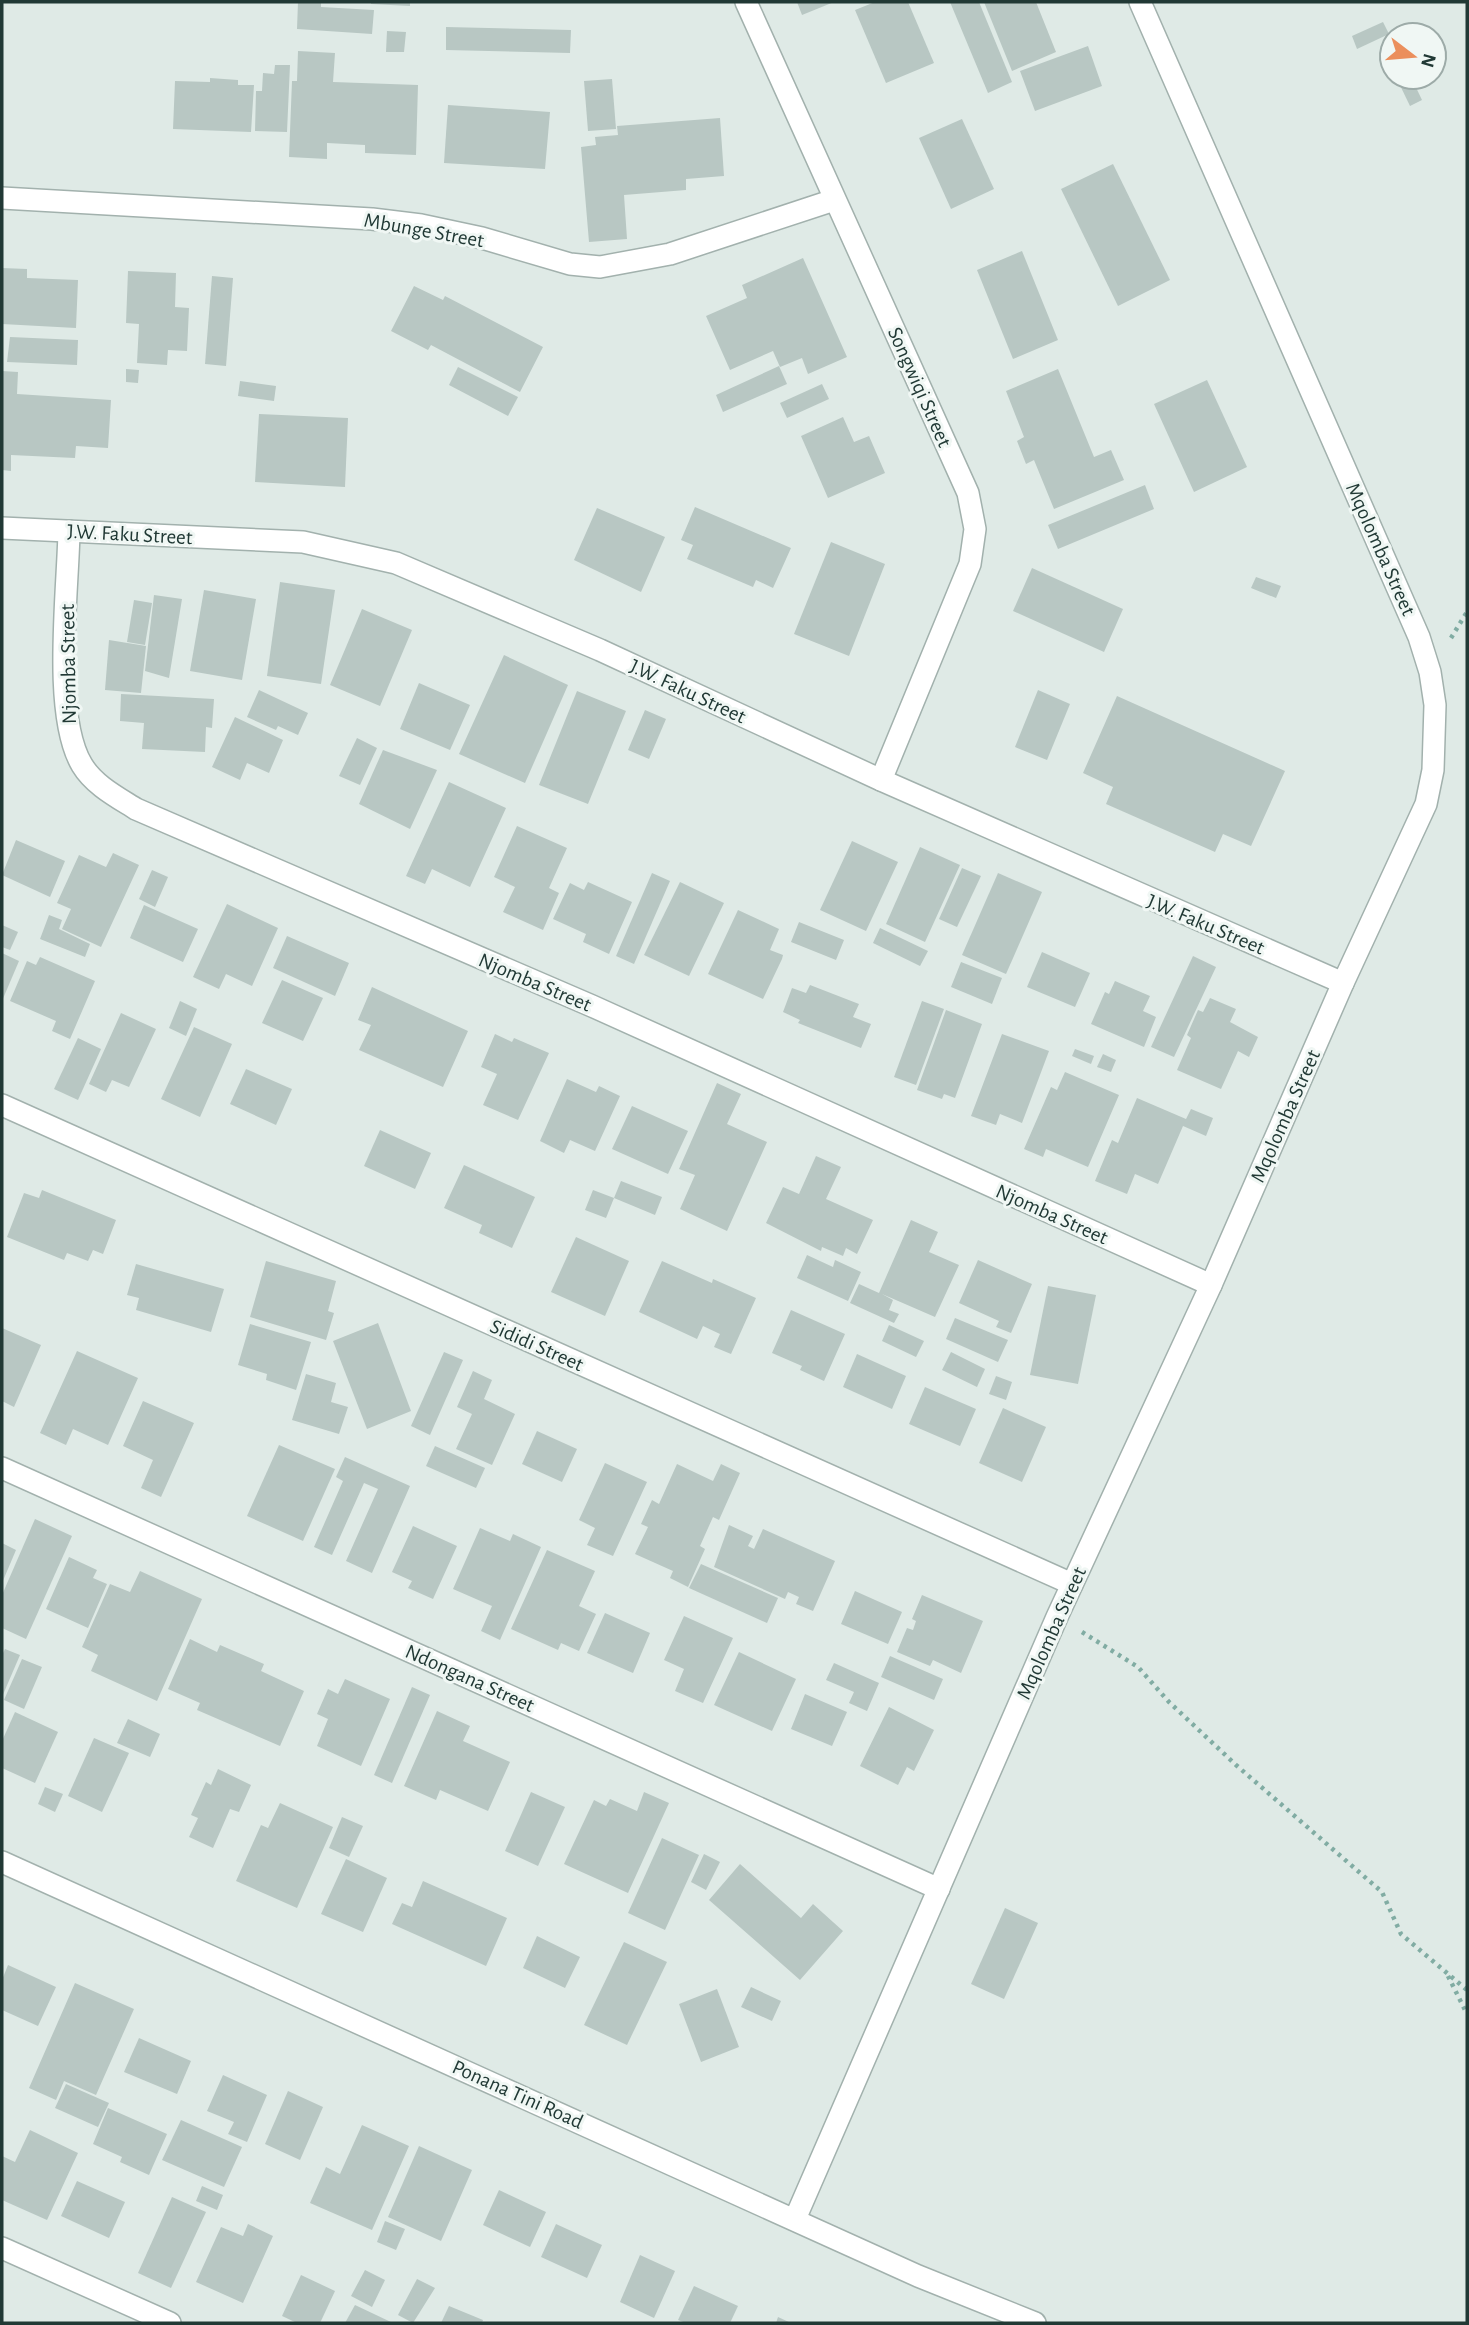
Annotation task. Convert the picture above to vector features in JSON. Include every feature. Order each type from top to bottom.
[{"type":"street","name":"Songwiqi Street","points":[[746,2],[968,493],[975,529],[970,564],[958,600],[881,780]]},
{"type":"street","name":"Mqolomba Street","points":[[794,2219],[1057,1617],[1211,1285],[1343,983],[1426,804],[1433,770],[1435,733],[1430,671],[1388,564],[1140,2]]},
{"type":"street","name":"Mbunge Street","points":[[2,198],[372,219],[421,225],[570,264],[600,267],[670,254],[834,200]]},
{"type":"street","name":"J.W. Faku Street","points":[[2,528],[303,542],[396,563],[600,650],[881,780],[1343,983]]},
{"type":"street","name":"Njomba Street","points":[[69,531],[65,688],[69,735],[82,766],[103,788],[136,809],[592,1006],[1211,1285]]},
{"type":"street","name":"Sididi Street","points":[[2,1105],[1072,1584]]},
{"type":"street","name":"Ndongana Street","points":[[2,1468],[939,1889]]},
{"type":"street","name":"Ponana Tini Road","points":[[2,1862],[918,2276],[1035,2323]]},
{"type":"street","points":[[2,2248],[170,2323]]},
{"type":"path","points":[[1057,1617],[1138,1667],[1169,1702],[1236,1765],[1382,1892],[1401,1934],[1467,1990]]},
{"type":"path","points":[[1447,1972],[1467,2014]]},
{"type":"building","points":[[298,2],[321,2],[321,7],[374,10],[372,34],[297,29]]},
{"type":"building","points":[[410,2],[410,6],[371,4]]},
{"type":"building","points":[[797,2],[834,2],[802,15]]},
{"type":"building","points":[[875,2],[908,2],[934,63],[886,83],[855,10]]},
{"type":"building","points":[[950,2],[979,2],[1012,82],[988,93]]},
{"type":"building","points":[[984,2],[1036,2],[1056,52],[1012,71]]},
{"type":"building","points":[[1378,24],[1378,39],[1357,49],[1352,36]]},
{"type":"building","points":[[446,27],[571,30],[570,53],[446,50]]},
{"type":"building","points":[[387,31],[406,32],[404,52],[386,52]]},
{"type":"building","points":[[1088,46],[1102,86],[1035,111],[1020,71]]},
{"type":"building","points":[[298,51],[335,53],[333,82],[418,85],[416,155],[365,153],[365,145],[327,143],[327,159],[289,157],[292,81],[297,81]]},
{"type":"building","points":[[275,65],[290,65],[287,132],[255,131],[256,91],[262,91],[263,73],[274,74]]},
{"type":"building","points":[[210,78],[238,80],[238,85],[254,85],[251,132],[173,129],[175,81],[210,82]]},
{"type":"building","points":[[612,79],[616,129],[588,131],[584,81]]},
{"type":"building","points":[[1403,91],[1418,91],[1422,100],[1410,106]]},
{"type":"building","points":[[448,105],[550,112],[545,169],[444,163]]},
{"type":"building","points":[[720,118],[724,176],[686,179],[686,190],[624,195],[627,239],[589,242],[581,147],[596,145],[595,137],[618,135],[617,126]]},
{"type":"building","points":[[962,119],[994,189],[951,209],[919,138]]},
{"type":"building","points":[[1113,164],[1170,280],[1118,306],[1061,189]]},
{"type":"building","points":[[1022,251],[1058,340],[1013,359],[977,270]]},
{"type":"building","points":[[803,258],[847,357],[808,374],[802,358],[780,367],[773,351],[730,370],[706,316],[747,298],[742,285]]},
{"type":"building","points":[[2,268],[27,269],[27,278],[78,280],[76,328],[2,324]]},
{"type":"building","points":[[128,271],[176,273],[175,307],[189,308],[187,351],[168,350],[167,365],[137,363],[139,324],[126,323]]},
{"type":"building","points":[[212,276],[233,278],[226,366],[205,364]]},
{"type":"building","points":[[414,286],[443,300],[445,296],[543,347],[520,392],[431,345],[428,350],[391,331]]},
{"type":"building","points":[[10,337],[78,340],[77,365],[7,362]]},
{"type":"building","points":[[779,366],[787,384],[723,412],[716,395]]},
{"type":"building","points":[[458,367],[518,397],[508,416],[449,385]]},
{"type":"building","points":[[126,369],[139,370],[138,383],[126,382]]},
{"type":"building","points":[[1058,369],[1094,457],[1111,450],[1124,480],[1054,509],[1034,460],[1026,464],[1017,441],[1024,437],[1006,391]]},
{"type":"building","points":[[2,371],[18,372],[17,394],[111,400],[108,448],[76,446],[75,458],[11,455],[11,471],[2,470]]},
{"type":"building","points":[[1207,380],[1247,467],[1194,492],[1154,404]]},
{"type":"building","points":[[240,381],[276,386],[274,401],[238,396]]},
{"type":"building","points":[[822,384],[829,399],[787,418],[780,403]]},
{"type":"building","points":[[259,414],[348,418],[345,487],[255,482]]},
{"type":"building","points":[[843,417],[854,442],[869,436],[885,473],[828,498],[801,436]]},
{"type":"building","points":[[1145,485],[1154,509],[1058,549],[1048,525]]},
{"type":"building","points":[[695,507],[791,548],[773,588],[756,580],[753,587],[687,559],[693,545],[681,540]]},
{"type":"building","points":[[597,508],[665,537],[641,592],[574,560]]},
{"type":"building","points":[[831,542],[885,564],[849,656],[794,634]]},
{"type":"building","points":[[1032,568],[1123,609],[1104,652],[1013,611]]},
{"type":"building","points":[[1256,577],[1281,586],[1276,598],[1251,588]]},
{"type":"building","points":[[280,582],[335,590],[321,684],[267,676]]},
{"type":"building","points":[[204,590],[256,599],[242,680],[190,671]]},
{"type":"building","points":[[154,595],[182,599],[169,678],[145,671]]},
{"type":"building","points":[[134,600],[152,603],[145,645],[127,642]]},
{"type":"building","points":[[362,609],[412,630],[380,706],[330,685]]},
{"type":"building","points":[[109,640],[146,646],[141,693],[105,690]]},
{"type":"building","points":[[504,655],[568,685],[525,783],[459,754]]},
{"type":"building","points":[[419,683],[470,705],[450,750],[400,729]]},
{"type":"building","points":[[259,690],[308,713],[298,735],[278,726],[276,730],[247,717]]},
{"type":"building","points":[[1038,690],[1070,704],[1047,760],[1015,747]]},
{"type":"building","points":[[577,691],[626,711],[588,804],[539,785]]},
{"type":"building","points":[[121,694],[214,699],[212,728],[206,727],[205,752],[142,749],[144,723],[120,721]]},
{"type":"building","points":[[1117,696],[1285,771],[1251,846],[1223,834],[1215,852],[1106,804],[1113,787],[1083,773]]},
{"type":"building","points":[[645,710],[666,719],[649,759],[628,750]]},
{"type":"building","points":[[235,717],[283,740],[269,773],[247,763],[240,780],[212,767]]},
{"type":"building","points":[[357,738],[377,748],[360,785],[339,776]]},
{"type":"building","points":[[383,750],[437,770],[410,829],[359,804]]},
{"type":"building","points":[[449,782],[506,808],[470,887],[432,869],[425,884],[406,876]]},
{"type":"building","points":[[517,826],[567,848],[549,888],[559,893],[543,930],[503,912],[515,887],[494,877]]},
{"type":"building","points":[[16,840],[65,861],[50,897],[2,875]]},
{"type":"building","points":[[852,841],[898,862],[866,931],[820,910]]},
{"type":"building","points":[[920,847],[960,865],[925,942],[886,924]]},
{"type":"building","points":[[113,853],[139,865],[101,947],[62,929],[71,909],[57,903],[79,855],[106,867]]},
{"type":"building","points":[[962,868],[981,876],[957,927],[939,919]]},
{"type":"building","points":[[152,870],[168,877],[155,907],[139,899]]},
{"type":"building","points":[[652,873],[670,881],[634,964],[616,956]]},
{"type":"building","points":[[998,873],[1042,892],[1006,974],[962,955]]},
{"type":"building","points":[[588,882],[632,902],[609,954],[583,942],[586,934],[553,919],[570,883],[584,890]]},
{"type":"building","points":[[680,882],[724,903],[689,976],[644,955]]},
{"type":"building","points":[[227,904],[278,928],[252,986],[226,974],[219,989],[193,977]]},
{"type":"building","points":[[144,905],[198,929],[183,962],[130,938]]},
{"type":"building","points":[[738,910],[779,929],[770,950],[783,955],[763,999],[708,974]]},
{"type":"building","points":[[49,915],[62,920],[59,929],[90,944],[85,957],[40,939]]},
{"type":"building","points":[[799,922],[844,940],[836,960],[791,942]]},
{"type":"building","points":[[2,925],[18,932],[10,950],[2,947]]},
{"type":"building","points":[[880,928],[928,951],[920,966],[873,943]]},
{"type":"building","points":[[287,936],[349,963],[335,996],[273,968]]},
{"type":"building","points":[[1042,952],[1090,973],[1075,1007],[1027,987]]},
{"type":"building","points":[[2,953],[19,961],[2,1001]]},
{"type":"building","points":[[1193,956],[1216,967],[1174,1057],[1151,1047]]},
{"type":"building","points":[[40,957],[95,981],[70,1039],[52,1031],[56,1021],[10,1001],[27,961],[36,965]]},
{"type":"building","points":[[961,962],[1002,978],[992,1004],[951,987]]},
{"type":"building","points":[[282,980],[323,998],[303,1041],[262,1023]]},
{"type":"building","points":[[1115,981],[1150,996],[1143,1011],[1156,1017],[1144,1047],[1091,1024],[1105,992],[1109,994]]},
{"type":"building","points":[[810,985],[859,1004],[853,1017],[871,1024],[861,1048],[798,1023],[800,1020],[783,1012],[792,988],[806,993]]},
{"type":"building","points":[[372,987],[468,1031],[443,1087],[359,1050],[371,1025],[358,1020]]},
{"type":"building","points":[[1210,998],[1236,1009],[1230,1022],[1258,1037],[1249,1057],[1238,1051],[1221,1089],[1177,1070],[1191,1038],[1187,1035],[1198,1010],[1203,1012]]},
{"type":"building","points":[[180,1001],[197,1009],[186,1036],[169,1028]]},
{"type":"building","points":[[922,1001],[944,1009],[916,1085],[894,1077]]},
{"type":"building","points":[[946,1010],[982,1024],[955,1098],[944,1094],[942,1099],[917,1090]]},
{"type":"building","points":[[121,1013],[156,1029],[129,1087],[112,1080],[106,1092],[89,1084]]},
{"type":"building","points":[[194,1027],[232,1044],[200,1117],[161,1099]]},
{"type":"building","points":[[495,1034],[512,1042],[514,1038],[549,1053],[518,1120],[483,1105],[497,1074],[481,1067]]},
{"type":"building","points":[[1002,1034],[1049,1051],[1022,1123],[1000,1114],[996,1125],[971,1116]]},
{"type":"building","points":[[78,1038],[101,1049],[78,1100],[54,1089]]},
{"type":"building","points":[[1075,1049],[1094,1056],[1091,1064],[1072,1056]]},
{"type":"building","points":[[1103,1054],[1116,1060],[1111,1072],[1097,1067]]},
{"type":"building","points":[[246,1069],[292,1089],[276,1125],[230,1104]]},
{"type":"building","points":[[1065,1072],[1119,1095],[1088,1167],[1046,1149],[1043,1157],[1024,1149],[1051,1087],[1057,1090]]},
{"type":"building","points":[[567,1079],[596,1092],[599,1086],[620,1096],[595,1151],[570,1140],[564,1153],[540,1141]]},
{"type":"building","points":[[717,1083],[741,1094],[727,1124],[767,1142],[727,1231],[680,1209],[695,1175],[679,1169]]},
{"type":"building","points":[[1137,1098],[1186,1119],[1191,1109],[1213,1118],[1206,1136],[1183,1126],[1158,1184],[1135,1174],[1127,1194],[1095,1181],[1112,1140],[1118,1143]]},
{"type":"building","points":[[632,1106],[688,1131],[668,1174],[612,1149]]},
{"type":"building","points":[[380,1130],[431,1153],[415,1189],[364,1166]]},
{"type":"building","points":[[816,1156],[841,1167],[826,1199],[873,1220],[857,1254],[846,1248],[843,1256],[822,1247],[821,1251],[766,1223],[783,1187],[799,1194]]},
{"type":"building","points":[[464,1165],[535,1197],[512,1248],[479,1233],[482,1225],[444,1208]]},
{"type":"building","points":[[621,1181],[662,1197],[655,1215],[614,1198]]},
{"type":"building","points":[[42,1190],[116,1220],[103,1254],[93,1250],[88,1261],[67,1253],[64,1260],[7,1237],[24,1193],[39,1198]]},
{"type":"building","points":[[593,1190],[614,1198],[606,1218],[585,1210]]},
{"type":"building","points":[[911,1220],[938,1232],[929,1252],[959,1265],[935,1317],[882,1294],[893,1300],[889,1310],[899,1314],[894,1323],[850,1303],[859,1284],[879,1293]]},
{"type":"building","points":[[576,1237],[629,1261],[605,1316],[551,1292]]},
{"type":"building","points":[[807,1255],[833,1267],[835,1260],[861,1272],[848,1301],[797,1278]]},
{"type":"building","points":[[978,1260],[1032,1284],[1011,1333],[996,1327],[999,1321],[959,1303]]},
{"type":"building","points":[[266,1261],[336,1281],[328,1311],[334,1313],[326,1340],[250,1317]]},
{"type":"building","points":[[662,1261],[712,1283],[713,1279],[756,1298],[731,1354],[714,1347],[720,1334],[703,1326],[697,1339],[639,1312]]},
{"type":"building","points":[[136,1264],[224,1289],[211,1332],[136,1310],[139,1298],[127,1295]]},
{"type":"building","points":[[1048,1286],[1096,1295],[1078,1384],[1030,1375]]},
{"type":"building","points":[[791,1310],[845,1334],[824,1381],[800,1370],[802,1366],[772,1353]]},
{"type":"building","points":[[955,1318],[1008,1340],[998,1362],[946,1339]]},
{"type":"building","points":[[378,1323],[411,1411],[367,1429],[333,1341]]},
{"type":"building","points":[[250,1324],[311,1342],[296,1390],[266,1380],[267,1374],[238,1365]]},
{"type":"building","points":[[889,1325],[924,1341],[916,1357],[882,1341]]},
{"type":"building","points":[[2,1328],[41,1345],[14,1407],[2,1401]]},
{"type":"building","points":[[77,1351],[138,1378],[108,1445],[73,1429],[66,1445],[40,1433]]},
{"type":"building","points":[[444,1352],[463,1360],[430,1435],[411,1426]]},
{"type":"building","points":[[951,1352],[985,1369],[977,1387],[942,1370]]},
{"type":"building","points":[[857,1354],[906,1376],[892,1409],[843,1387]]},
{"type":"building","points":[[473,1371],[492,1380],[484,1399],[515,1414],[492,1465],[456,1449],[472,1414],[457,1407]]},
{"type":"building","points":[[306,1374],[336,1383],[331,1402],[348,1407],[339,1434],[292,1420]]},
{"type":"building","points":[[996,1376],[1012,1382],[1006,1400],[989,1394]]},
{"type":"building","points":[[925,1387],[976,1409],[960,1446],[909,1424]]},
{"type":"building","points":[[143,1401],[194,1423],[161,1497],[141,1488],[153,1460],[123,1446]]},
{"type":"building","points":[[1003,1408],[1046,1427],[1022,1482],[979,1463]]},
{"type":"building","points":[[537,1431],[577,1449],[562,1482],[522,1464]]},
{"type":"building","points":[[279,1445],[335,1469],[303,1541],[247,1516]]},
{"type":"building","points":[[435,1446],[485,1468],[476,1488],[426,1466]]},
{"type":"building","points":[[345,1457],[410,1486],[372,1573],[346,1561],[378,1489],[364,1483],[332,1555],[314,1547],[343,1481],[336,1477]]},
{"type":"building","points":[[605,1463],[647,1482],[613,1556],[587,1545],[595,1528],[579,1520]]},
{"type":"building","points":[[677,1464],[713,1481],[721,1464],[740,1473],[719,1520],[713,1517],[700,1546],[705,1549],[688,1587],[670,1578],[673,1571],[635,1554],[648,1527],[641,1524],[652,1500],[659,1504]]},
{"type":"building","points":[[35,1519],[72,1536],[26,1639],[2,1628],[2,1595]]},
{"type":"building","points":[[729,1525],[753,1536],[748,1546],[754,1549],[763,1529],[835,1561],[813,1611],[796,1604],[799,1597],[788,1592],[785,1599],[714,1567]]},
{"type":"building","points":[[413,1526],[457,1546],[433,1599],[408,1588],[412,1581],[392,1572]]},
{"type":"building","points":[[480,1528],[510,1541],[513,1534],[541,1547],[500,1640],[481,1631],[492,1606],[453,1589]]},
{"type":"building","points":[[2,1543],[16,1550],[2,1583]]},
{"type":"building","points":[[547,1550],[595,1571],[579,1606],[596,1614],[579,1651],[561,1643],[558,1650],[511,1629]]},
{"type":"building","points":[[69,1557],[97,1570],[93,1578],[107,1584],[88,1628],[46,1609]]},
{"type":"building","points":[[701,1564],[778,1598],[767,1623],[689,1588]]},
{"type":"building","points":[[140,1571],[202,1599],[157,1701],[91,1671],[98,1655],[82,1647],[110,1584],[130,1592]]},
{"type":"building","points":[[855,1591],[902,1612],[888,1644],[841,1624]]},
{"type":"building","points":[[922,1595],[983,1621],[961,1673],[933,1660],[930,1666],[897,1652],[907,1628],[913,1630],[916,1621],[912,1619]]},
{"type":"building","points":[[605,1613],[650,1633],[633,1673],[587,1653]]},
{"type":"building","points":[[684,1616],[733,1638],[703,1703],[675,1691],[684,1669],[664,1660]]},
{"type":"building","points":[[190,1639],[217,1652],[220,1645],[264,1664],[261,1671],[304,1691],[280,1746],[197,1710],[200,1703],[168,1689]]},
{"type":"building","points":[[5,1649],[20,1655],[2,1697],[2,1655]]},
{"type":"building","points":[[739,1652],[796,1679],[772,1731],[714,1705]]},
{"type":"building","points":[[890,1656],[943,1679],[934,1700],[881,1677]]},
{"type":"building","points":[[22,1659],[42,1667],[24,1709],[4,1700]]},
{"type":"building","points":[[834,1663],[879,1683],[867,1711],[849,1703],[854,1692],[826,1680]]},
{"type":"building","points":[[345,1679],[390,1699],[361,1766],[317,1746],[328,1719],[317,1714],[328,1689],[338,1694]]},
{"type":"building","points":[[412,1687],[430,1695],[392,1783],[374,1775]]},
{"type":"building","points":[[805,1694],[847,1712],[832,1746],[791,1729]]},
{"type":"building","points":[[889,1707],[934,1730],[914,1771],[907,1767],[898,1785],[860,1766]]},
{"type":"building","points":[[437,1711],[470,1726],[463,1741],[510,1762],[488,1811],[440,1790],[436,1800],[404,1786]]},
{"type":"building","points":[[15,1712],[58,1732],[35,1783],[2,1768],[2,1741]]},
{"type":"building","points":[[128,1719],[160,1734],[150,1757],[117,1743]]},
{"type":"building","points":[[94,1738],[129,1753],[102,1812],[68,1796]]},
{"type":"building","points":[[218,1769],[251,1785],[239,1812],[230,1809],[213,1848],[189,1837],[198,1818],[191,1815],[206,1782],[211,1785]]},
{"type":"building","points":[[45,1787],[63,1794],[55,1812],[38,1804]]},
{"type":"building","points":[[531,1792],[565,1807],[538,1866],[505,1851]]},
{"type":"building","points":[[644,1792],[669,1803],[628,1893],[564,1864],[594,1800],[606,1806],[610,1799],[637,1811]]},
{"type":"building","points":[[280,1803],[333,1827],[297,1908],[236,1881],[261,1825],[268,1828]]},
{"type":"building","points":[[342,1817],[363,1826],[349,1857],[329,1848]]},
{"type":"building","points":[[662,1838],[699,1855],[665,1930],[628,1913]]},
{"type":"building","points":[[704,1854],[720,1862],[706,1890],[691,1882]]},
{"type":"building","points":[[346,1859],[387,1878],[363,1932],[321,1914]]},
{"type":"building","points":[[740,1864],[801,1918],[813,1904],[843,1931],[800,1980],[709,1900]]},
{"type":"building","points":[[423,1881],[507,1918],[486,1966],[392,1924],[402,1903],[412,1907]]},
{"type":"building","points":[[1005,1908],[1038,1923],[1004,1999],[971,1984]]},
{"type":"building","points":[[537,1936],[580,1957],[565,1988],[523,1968]]},
{"type":"building","points":[[624,1942],[667,1962],[627,2045],[584,2025]]},
{"type":"building","points":[[8,1965],[56,1987],[38,2026],[2,2010],[2,1980]]},
{"type":"building","points":[[75,1983],[134,2009],[96,2095],[64,2081],[56,2100],[29,2088]]},
{"type":"building","points":[[751,1987],[781,2001],[772,2021],[741,2007]]},
{"type":"building","points":[[717,1989],[739,2047],[701,2062],[679,2004]]},
{"type":"building","points":[[139,2038],[191,2061],[177,2094],[124,2072]]},
{"type":"building","points":[[223,2075],[267,2095],[247,2142],[228,2134],[234,2122],[207,2111]]},
{"type":"building","points":[[66,2084],[109,2103],[98,2127],[55,2108]]},
{"type":"building","points":[[288,2091],[323,2107],[300,2160],[265,2144]]},
{"type":"building","points":[[108,2108],[167,2134],[149,2175],[120,2162],[122,2157],[93,2144]]},
{"type":"building","points":[[181,2120],[242,2147],[224,2187],[162,2160]]},
{"type":"building","points":[[362,2125],[409,2146],[372,2230],[310,2203],[326,2167],[340,2174]]},
{"type":"building","points":[[30,2130],[78,2153],[47,2220],[2,2200],[2,2156],[15,2162]]},
{"type":"building","points":[[419,2146],[472,2170],[441,2241],[388,2217]]},
{"type":"building","points":[[77,2181],[125,2202],[109,2238],[61,2216]]},
{"type":"building","points":[[202,2186],[223,2195],[217,2210],[196,2201]]},
{"type":"building","points":[[499,2190],[546,2212],[530,2247],[483,2225]]},
{"type":"building","points":[[172,2197],[206,2212],[171,2288],[138,2273]]},
{"type":"building","points":[[385,2221],[405,2229],[396,2250],[377,2242]]},
{"type":"building","points":[[248,2224],[273,2236],[243,2303],[196,2282],[221,2227],[243,2236]]},
{"type":"building","points":[[556,2224],[602,2245],[587,2278],[541,2257]]},
{"type":"building","points":[[640,2255],[675,2271],[654,2318],[620,2302]]},
{"type":"building","points":[[365,2270],[385,2280],[372,2307],[351,2296]]},
{"type":"building","points":[[301,2275],[335,2291],[320,2323],[297,2323],[282,2316]]},
{"type":"building","points":[[417,2279],[435,2288],[413,2323],[398,2315]]},
{"type":"building","points":[[694,2286],[738,2306],[730,2323],[686,2323],[678,2320]]},
{"type":"building","points":[[355,2305],[393,2323],[345,2323]]},
{"type":"building","points":[[449,2306],[483,2320],[482,2323],[441,2323]]},
{"type":"building","points":[[778,2317],[791,2323],[776,2323]]}]
